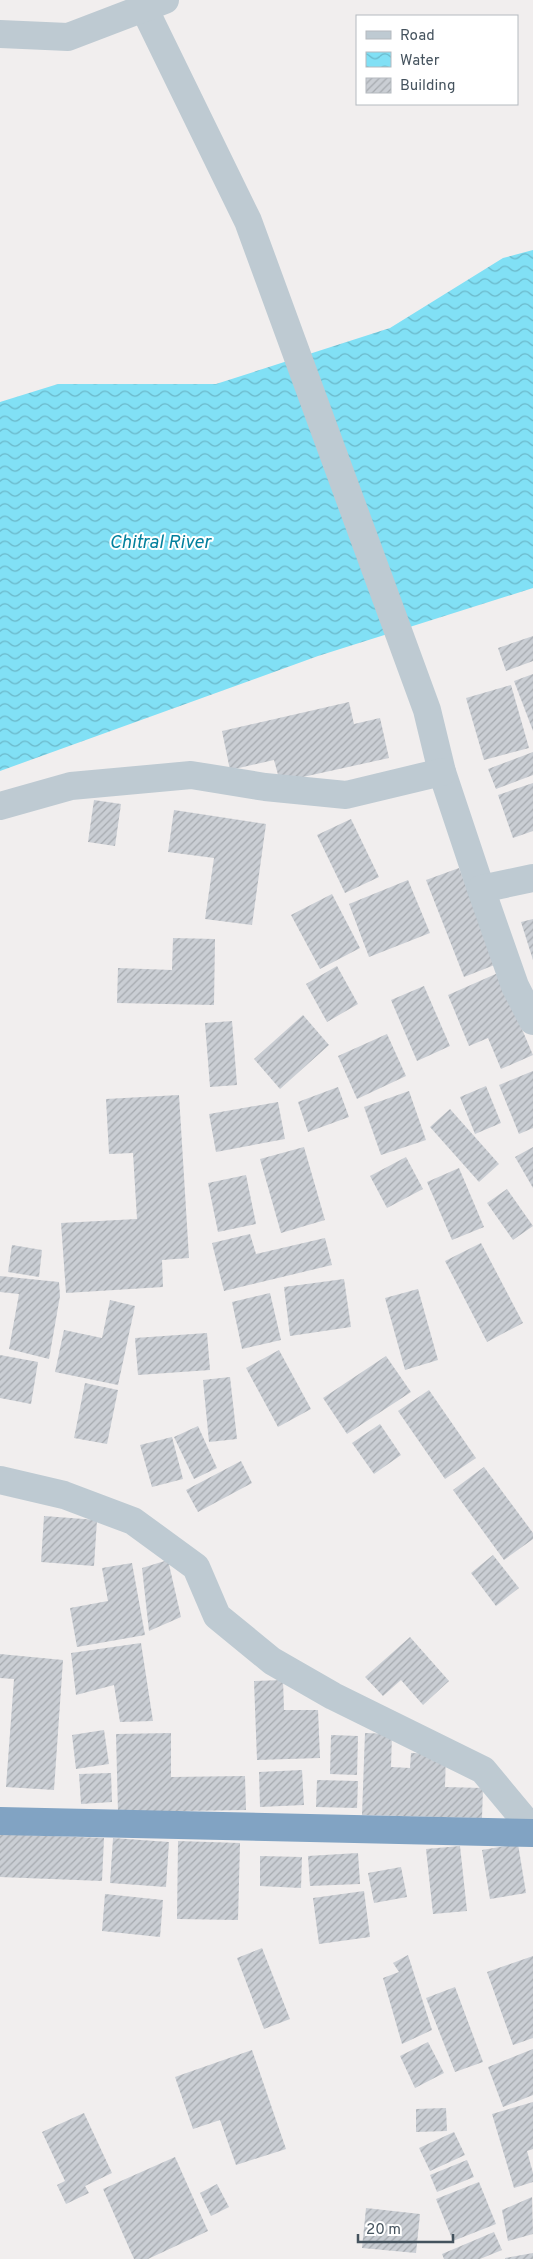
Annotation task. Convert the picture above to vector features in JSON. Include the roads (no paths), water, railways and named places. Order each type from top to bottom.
[{"type":"highway","points":[[0,1821],[533,1831]]},
{"type":"street","points":[[0,34],[68,37],[154,4],[248,221],[427,710],[442,772],[515,986],[533,1021]]},
{"type":"street","points":[[0,806],[71,786],[191,775],[264,787],[346,795],[442,772]]},
{"type":"street","points":[[481,889],[533,878]]},
{"type":"street","points":[[0,1480],[64,1495],[132,1521],[196,1567],[216,1616],[272,1662],[333,1696],[483,1770],[533,1831]]},
{"type":"water","name":"Chitral River","points":[[533,250],[533,588],[318,656],[0,771],[0,402],[58,384],[216,384],[390,328],[503,258]]}]
